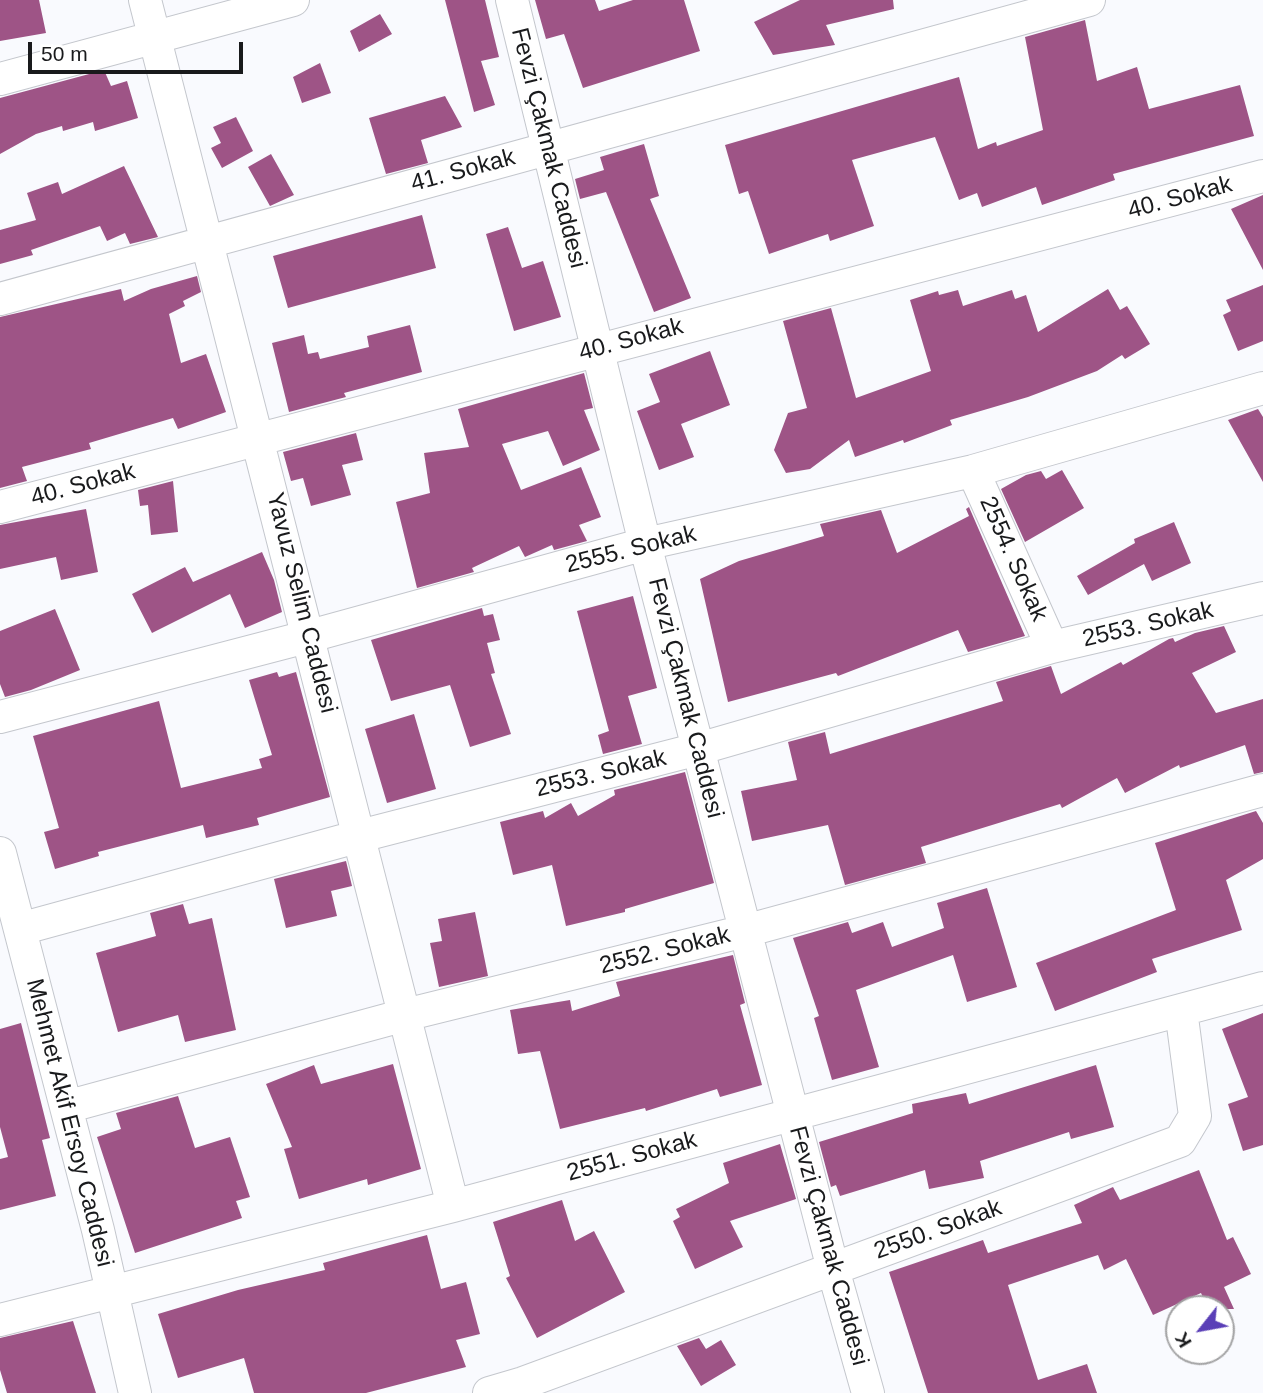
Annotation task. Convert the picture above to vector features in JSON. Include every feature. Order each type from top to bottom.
[{"type":"street","name":"Yavuz Selim Caddesi","points":[[145,0],[310,636],[453,1206]]},
{"type":"street","points":[[0,79],[293,0]]},
{"type":"street","name":"Fevzi Çakmak Caddesi","points":[[512,0],[645,544],[792,1114],[868,1393]]},
{"type":"street","name":"41. Sokak","points":[[0,299],[1089,0]]},
{"type":"street","name":"40. Sokak","points":[[0,507],[1263,176]]},
{"type":"street","name":"2555. Sokak","points":[[0,717],[645,544],[973,471],[1263,388]]},
{"type":"street","name":"2554. Sokak","points":[[973,471],[1052,647]]},
{"type":"street","name":"2553. Sokak","points":[[20,929],[360,836],[698,749],[1052,647],[1263,598]]},
{"type":"street","name":"2552. Sokak","points":[[66,1107],[405,1015],[745,931],[1263,790]]},
{"type":"street","name":"Mehmet Akif Ersoy Caddesi","points":[[0,853],[66,1107],[135,1393]]},
{"type":"street","name":"2551. Sokak","points":[[0,1320],[453,1206],[1263,988]]},
{"type":"street","name":"2550. Sokak","points":[[489,1393],[1180,1141],[1195,1116],[1181,1010]]},
{"type":"building","points":[[0,0],[39,0],[46,33],[0,41]]},
{"type":"building","points":[[445,0],[485,0],[499,57],[481,61],[495,105],[474,112]]},
{"type":"building","points":[[535,0],[595,0],[599,11],[633,0],[684,0],[700,51],[583,88],[564,34],[546,39]]},
{"type":"building","points":[[800,0],[893,0],[894,9],[826,25],[835,45],[773,55],[754,22]]},
{"type":"building","points":[[380,14],[392,34],[359,52],[350,31]]},
{"type":"building","points":[[1085,20],[1097,81],[1137,67],[1149,109],[1240,85],[1254,136],[1113,174],[1115,180],[1042,205],[1036,187],[982,207],[977,193],[959,200],[935,137],[852,160],[874,226],[830,241],[828,234],[769,254],[748,191],[739,194],[725,145],[959,77],[978,149],[996,142],[997,146],[1043,130],[1025,37]]},
{"type":"building","points":[[320,63],[331,93],[302,103],[293,77]]},
{"type":"building","points":[[104,70],[111,86],[127,81],[138,118],[95,131],[93,122],[63,131],[62,126],[36,134],[0,154],[0,98]]},
{"type":"building","points":[[445,96],[462,127],[421,140],[428,163],[386,174],[369,118]]},
{"type":"building","points":[[236,117],[253,151],[222,168],[211,148],[221,143],[213,127]]},
{"type":"building","points":[[644,144],[659,196],[650,199],[691,298],[654,312],[606,192],[580,199],[575,179],[604,170],[600,157]]},
{"type":"building","points":[[271,154],[294,195],[270,206],[248,167]]},
{"type":"building","points":[[124,166],[158,237],[130,244],[125,233],[107,241],[100,226],[31,250],[33,255],[0,264],[0,230],[36,220],[27,193],[58,182],[62,194]]},
{"type":"building","points":[[1263,195],[1263,270],[1231,209]]},
{"type":"building","points":[[422,215],[436,268],[288,308],[273,256]]},
{"type":"building","points":[[508,227],[522,268],[543,261],[561,317],[514,331],[486,234]]},
{"type":"building","points":[[197,276],[201,292],[183,301],[185,306],[169,314],[181,363],[206,354],[226,412],[178,429],[173,418],[89,443],[91,449],[22,467],[27,481],[0,488],[0,317],[121,289],[124,301],[151,289]]},
{"type":"building","points":[[1263,285],[1263,341],[1238,351],[1223,315],[1231,311],[1226,300]]},
{"type":"building","points":[[1108,289],[1120,310],[1127,306],[1150,344],[1125,359],[1122,355],[1097,371],[1028,397],[950,420],[952,425],[904,443],[903,440],[855,457],[849,440],[810,469],[786,473],[774,450],[788,413],[807,408],[783,321],[831,308],[856,398],[931,371],[910,300],[938,291],[939,295],[958,290],[963,306],[1012,290],[1015,299],[1026,295],[1038,332]]},
{"type":"building","points":[[410,325],[422,372],[344,393],[346,397],[289,412],[272,343],[304,335],[308,354],[318,352],[320,359],[369,347],[367,336]]},
{"type":"building","points":[[710,351],[730,405],[681,424],[694,457],[659,470],[637,411],[660,402],[649,374]]},
{"type":"building","points":[[584,373],[593,408],[584,410],[600,450],[563,466],[548,431],[502,444],[521,490],[581,467],[601,517],[579,525],[587,541],[554,550],[552,545],[525,557],[519,546],[472,568],[474,572],[417,588],[396,502],[430,493],[424,453],[469,447],[458,409]]},
{"type":"building","points":[[1258,409],[1263,417],[1263,482],[1228,420]]},
{"type":"building","points":[[356,433],[363,460],[342,465],[351,495],[311,506],[303,478],[291,481],[283,452]]},
{"type":"building","points":[[1062,470],[1084,508],[1025,542],[1001,489],[1026,475],[1041,471],[1046,479]]},
{"type":"building","points":[[173,481],[178,532],[151,535],[148,505],[140,506],[138,490]]},
{"type":"building","points":[[969,507],[1025,636],[968,652],[958,630],[838,676],[836,673],[728,702],[700,579],[739,561],[824,536],[820,524],[881,510],[897,553],[969,516],[966,509]]},
{"type":"building","points":[[86,509],[98,572],[61,580],[56,557],[0,569],[0,525]]},
{"type":"building","points":[[1174,522],[1191,563],[1152,581],[1144,564],[1088,595],[1077,576],[1135,543],[1134,539]]},
{"type":"building","points":[[262,552],[274,580],[282,612],[245,628],[230,594],[152,633],[132,594],[185,567],[193,582]]},
{"type":"building","points":[[633,596],[657,688],[628,696],[642,744],[603,754],[598,735],[609,731],[577,611]]},
{"type":"building","points":[[482,608],[484,616],[493,614],[500,640],[487,643],[495,673],[491,674],[511,734],[470,747],[450,685],[391,701],[371,640]]},
{"type":"building","points":[[55,609],[80,670],[31,690],[5,697],[0,684],[0,631]]},
{"type":"building","points":[[1224,626],[1236,652],[1192,673],[1216,713],[1263,699],[1263,772],[1254,774],[1245,745],[1180,768],[1179,765],[1125,793],[1117,778],[1062,808],[1060,804],[921,847],[926,863],[845,885],[828,825],[752,841],[741,791],[797,780],[788,742],[825,732],[830,754],[1003,701],[996,682],[1051,666],[1061,694],[1121,662],[1123,665],[1169,639],[1173,638],[1175,642],[1195,633]]},
{"type":"building","points":[[277,672],[279,677],[296,672],[330,797],[257,818],[259,825],[206,838],[203,825],[98,852],[99,856],[55,869],[44,832],[59,828],[33,736],[159,701],[181,788],[262,768],[259,759],[272,755],[249,680]]},
{"type":"building","points":[[414,714],[436,789],[387,803],[365,729]]},
{"type":"building","points":[[685,772],[714,883],[625,909],[625,912],[566,926],[552,865],[513,875],[500,822],[543,811],[545,818],[571,803],[578,816],[615,795],[614,790]]},
{"type":"building","points":[[1256,811],[1263,823],[1263,859],[1226,880],[1242,930],[1152,959],[1157,972],[1055,1011],[1036,963],[1176,910],[1155,843]]},
{"type":"building","points":[[346,861],[352,886],[331,891],[337,916],[286,928],[274,879]]},
{"type":"building","points":[[987,888],[1017,987],[967,1002],[953,955],[856,990],[879,1067],[832,1080],[814,1018],[819,1016],[793,938],[848,922],[852,933],[883,922],[892,947],[944,928],[937,903]]},
{"type":"building","points":[[183,904],[189,924],[212,918],[236,1030],[185,1042],[178,1015],[118,1032],[96,953],[156,936],[150,913]]},
{"type":"building","points":[[475,912],[488,976],[439,987],[430,943],[442,941],[438,919]]},
{"type":"building","points":[[733,955],[745,1003],[740,1005],[762,1085],[720,1097],[717,1089],[646,1111],[645,1108],[560,1129],[540,1051],[518,1054],[510,1010],[570,1000],[572,1011],[620,996],[616,982]]},
{"type":"building","points":[[1263,1013],[1263,1145],[1243,1151],[1228,1104],[1248,1097],[1222,1029]]},
{"type":"building","points":[[21,1023],[50,1138],[42,1140],[56,1196],[0,1210],[0,1159],[8,1157],[0,1127],[0,1029]]},
{"type":"building","points":[[393,1064],[421,1169],[368,1185],[367,1179],[299,1199],[284,1149],[292,1147],[266,1084],[314,1065],[321,1084]]},
{"type":"building","points":[[1096,1065],[1114,1127],[1071,1139],[1069,1132],[980,1161],[984,1178],[929,1189],[925,1170],[840,1196],[836,1185],[831,1187],[819,1142],[913,1113],[912,1104],[966,1093],[969,1104]]},
{"type":"building","points":[[178,1096],[195,1148],[230,1137],[250,1197],[236,1201],[242,1218],[135,1253],[97,1137],[121,1129],[116,1113]]},
{"type":"building","points":[[780,1144],[796,1199],[730,1221],[743,1247],[695,1269],[673,1221],[680,1217],[676,1209],[729,1183],[723,1163]]},
{"type":"building","points":[[1199,1170],[1227,1240],[1233,1237],[1251,1274],[1224,1287],[1228,1295],[1165,1295],[1165,1310],[1153,1315],[1126,1259],[1104,1270],[1098,1255],[1008,1285],[1038,1380],[1087,1364],[1097,1393],[928,1393],[889,1272],[983,1240],[988,1253],[1082,1223],[1074,1205],[1113,1187],[1120,1200]]},
{"type":"building","points":[[562,1200],[575,1241],[594,1231],[625,1292],[537,1338],[506,1278],[510,1276],[493,1222]]},
{"type":"building","points":[[427,1235],[441,1289],[466,1282],[480,1334],[456,1340],[466,1367],[366,1393],[254,1393],[244,1358],[178,1378],[158,1314],[238,1290],[325,1270],[323,1263]]},
{"type":"building","points":[[73,1321],[96,1393],[7,1393],[0,1370],[0,1338]]},
{"type":"building","points":[[699,1338],[706,1349],[721,1340],[736,1365],[701,1386],[677,1346]]}]
